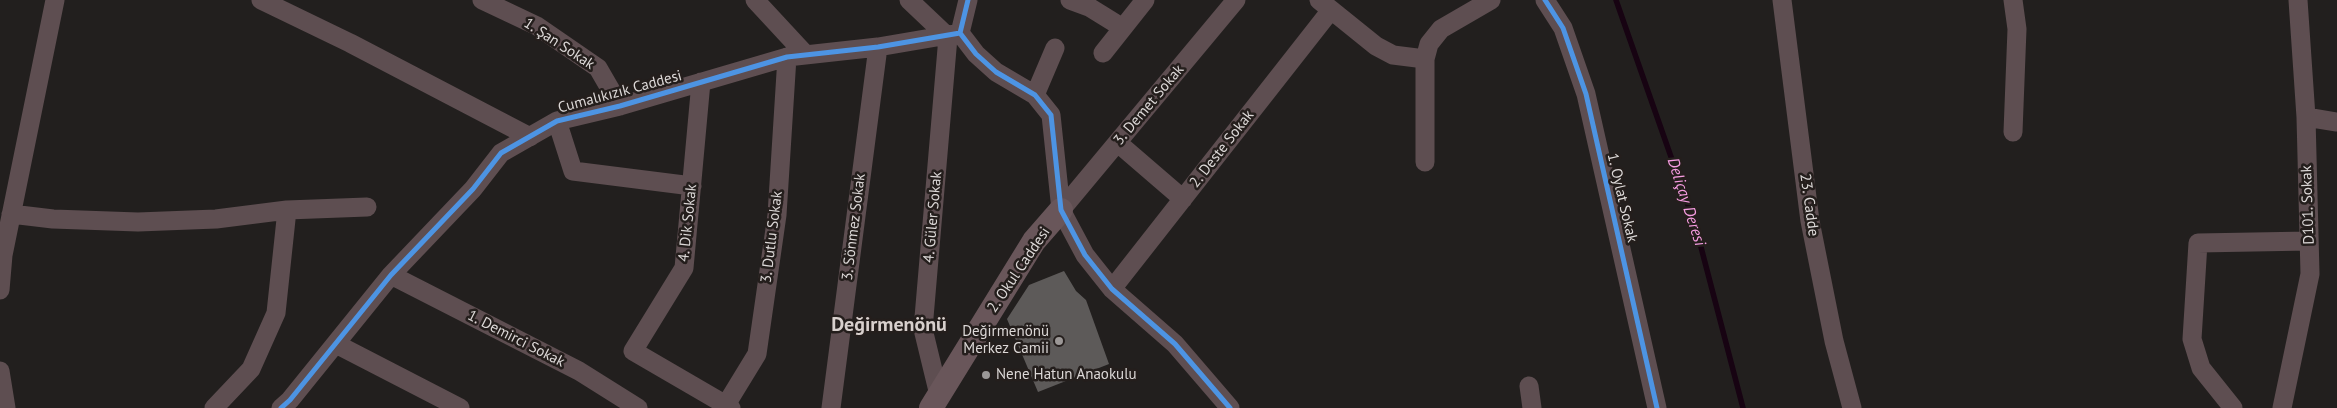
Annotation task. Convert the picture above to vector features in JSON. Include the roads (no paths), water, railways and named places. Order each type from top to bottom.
[{"type":"main road","name":"2. Okul Caddesi","points":[[935,401],[1034,241],[1061,210]]},
{"type":"street","points":[[0,290],[3,255],[54,0]]},
{"type":"street","points":[[261,0],[350,43],[530,137]]},
{"type":"street","name":"1. Şan Sokak","points":[[482,0],[537,26],[598,68],[620,106]]},
{"type":"street","points":[[755,0],[796,56]]},
{"type":"street","points":[[909,0],[954,35],[996,72],[1035,96],[1050,115],[1061,210],[1086,255],[1112,289],[1175,344],[1230,408]]},
{"type":"street","points":[[954,35],[968,0]]},
{"type":"street","points":[[1070,0],[1089,7],[1123,28]]},
{"type":"street","points":[[1103,53],[1145,0]]},
{"type":"street","name":"3. Demet Sokak","points":[[1061,210],[1236,0]]},
{"type":"street","points":[[1425,162],[1425,59],[1429,44],[1441,29],[1491,0]]},
{"type":"street","name":"1. Oylat Sokak","points":[[1545,0],[1562,28],[1586,94],[1657,408]]},
{"type":"street","name":"23. Cadde","points":[[1782,0],[1810,221],[1834,341],[1852,408]]},
{"type":"street","points":[[2013,0],[2017,29],[2013,132]]},
{"type":"street","name":"D101. Sokak","points":[[2282,408],[2310,274],[2306,117],[2298,0]]},
{"type":"street","points":[[1325,5],[1376,46],[1393,55],[1425,59]]},
{"type":"street","name":"2. Deste Sokak","points":[[1112,289],[1183,198],[1325,5]]},
{"type":"street","name":"Cumalıkızık Caddesi","points":[[281,408],[290,400],[391,275],[473,189],[502,153],[557,121],[620,106],[796,56],[878,47],[954,35]]},
{"type":"street","name":"4. Güler Sokak","points":[[935,401],[923,329],[954,35]]},
{"type":"street","name":"3. Sönmez Sokak","points":[[832,408],[878,47]]},
{"type":"street","points":[[1035,96],[1055,48]]},
{"type":"street","name":"3. Dutlu Sokak","points":[[727,407],[757,354],[796,56]]},
{"type":"street","name":"4. Dik Sokak","points":[[702,82],[684,268],[633,351],[727,407]]},
{"type":"street","points":[[2306,117],[2337,122]]},
{"type":"street","points":[[557,121],[573,171],[692,186]]},
{"type":"street","points":[[1118,143],[1183,198]]},
{"type":"street","points":[[11,214],[70,220],[138,222],[216,219],[287,210],[367,207]]},
{"type":"street","points":[[214,408],[251,368],[276,312],[287,210]]},
{"type":"street","points":[[2233,408],[2201,368],[2192,339],[2198,243],[2310,241]]},
{"type":"street","name":"1. Demirci Sokak","points":[[391,275],[579,371],[638,408]]},
{"type":"street","points":[[336,344],[460,408]]},
{"type":"street","points":[[0,371],[6,408]]},
{"type":"street","points":[[1529,386],[1532,408]]},
{"type":"waterway","name":"Deliçay Deresi","points":[[1616,0],[1696,228],[1743,408]]},
{"type":"place","name":"Değirmenönü Merkez Camii","points":[[1059,341]]},
{"type":"place","name":"Nene Hatun Anaokulu","points":[[986,375]]},
{"type":"district","name":"Değirmenönü","points":[[889,325]]}]
